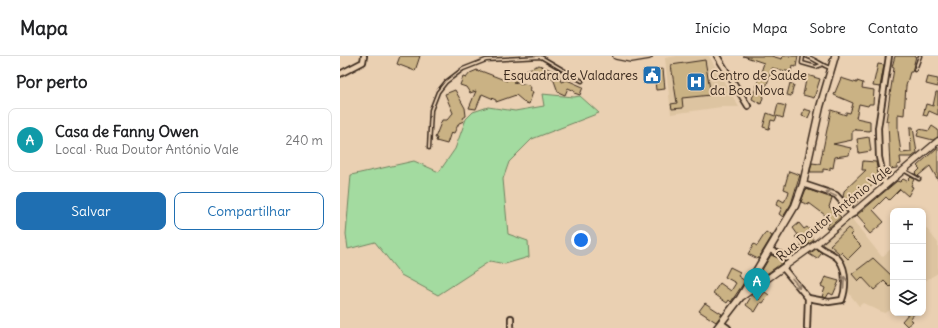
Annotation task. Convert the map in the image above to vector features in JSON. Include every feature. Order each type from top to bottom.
[{"type":"main road","points":[[719,325],[740,298],[790,217],[803,184],[820,107],[835,56]]},
{"type":"street","points":[[340,74],[363,62],[364,56]]},
{"type":"street","points":[[616,56],[631,58],[649,56]]},
{"type":"street","points":[[717,56],[748,106]]},
{"type":"street","points":[[885,185],[879,157],[878,128],[889,56]]},
{"type":"street","name":"Rua Doutor António Vale","points":[[740,298],[751,288],[783,268],[816,244],[938,141]]},
{"type":"street","points":[[803,184],[836,195],[853,214]]},
{"type":"street","points":[[783,268],[808,298],[829,302],[842,300],[845,273],[839,260],[816,244]]},
{"type":"street","points":[[770,250],[793,260]]},
{"type":"street","points":[[807,328],[808,298]]},
{"type":"street","points":[[511,318],[511,328]]},
{"type":"street","points":[[719,325],[728,328]]},
{"type":"lane","points":[[821,65],[816,67],[802,63],[801,59],[804,56],[818,60],[821,65],[832,69]]},
{"type":"lane","points":[[915,70],[920,56]]},
{"type":"lane","points":[[429,148],[431,110],[438,92],[446,82],[463,70],[486,60],[541,57],[582,81]]},
{"type":"lane","points":[[904,170],[919,179]]},
{"type":"shaded area","name":"Centro de Saúde da Boa Nova","points":[[677,56],[709,56],[739,107],[721,107],[671,114],[665,58]]},
{"type":"shaded area","points":[[851,218],[882,257],[890,250],[890,310],[884,313],[863,303],[859,306],[847,291],[847,273],[841,257],[820,243]]},
{"type":"shaded area","points":[[926,228],[938,243],[938,273],[926,280]]},
{"type":"green space","points":[[542,94],[574,97],[580,96],[599,113],[532,139],[509,162],[503,179],[508,234],[528,241],[529,257],[505,264],[490,261],[438,295],[401,275],[375,242],[348,249],[346,234],[351,175],[414,161],[439,172],[455,149],[466,119],[473,112],[488,107],[515,111],[544,106]]},
{"type":"building","points":[[400,56],[420,56],[415,71],[397,64]]},
{"type":"building","points":[[743,56],[771,56],[782,59],[783,56],[798,56],[796,67],[792,66],[791,72],[772,68],[761,104],[752,99],[764,63]]},
{"type":"building","points":[[895,56],[916,56],[912,72],[910,72],[906,86],[904,115],[898,114],[898,131],[901,153],[911,152],[910,127],[913,127],[917,153],[912,157],[900,157],[901,164],[897,165],[897,168],[890,169],[888,121],[886,121],[894,68],[892,67]]},
{"type":"building","points":[[705,60],[711,95],[682,98],[683,108],[672,109],[671,104],[677,103],[671,65]]},
{"type":"building","points":[[878,64],[884,65],[880,87],[873,86]]},
{"type":"building","points":[[539,65],[558,73],[561,82],[567,80],[583,87],[580,95],[574,93],[575,91],[568,88],[565,95],[558,92],[553,78],[540,76],[539,72],[524,78],[521,72]]},
{"type":"building","points":[[663,69],[665,89],[656,90],[655,81],[644,83],[643,71]]},
{"type":"building","points":[[477,70],[478,72],[481,71],[507,81],[505,76],[510,74],[511,77],[513,75],[517,81],[513,82],[529,85],[531,88],[530,90],[533,92],[529,104],[523,102],[516,95],[496,102],[496,100],[482,94],[476,109],[469,108],[476,91],[470,93],[466,87],[460,85],[463,77],[466,78],[470,73]]},
{"type":"building","points":[[807,75],[820,79],[814,98],[803,95]]},
{"type":"building","points":[[928,77],[938,79],[938,87],[926,84]]},
{"type":"building","points":[[841,78],[857,83],[857,81],[863,83],[862,88],[874,90],[873,104],[869,104],[868,106],[859,104],[856,118],[870,121],[870,131],[852,130],[852,140],[833,144],[851,148],[849,155],[835,157],[833,168],[830,167],[830,170],[823,169],[823,172],[810,172],[812,163],[820,164],[831,110],[846,115],[846,112],[850,113],[852,107],[853,103],[834,95]]},
{"type":"building","points":[[790,83],[794,85],[791,96],[787,95]]},
{"type":"building","points":[[455,90],[465,108],[466,116],[463,118],[464,121],[459,123],[454,133],[451,132],[447,144],[436,141],[437,138],[435,138],[442,120],[447,120],[453,113],[445,94]]},
{"type":"building","points":[[936,92],[938,92],[938,115],[929,111],[927,116],[923,115],[926,104],[933,106]]},
{"type":"building","points":[[778,104],[786,106],[783,118],[777,116],[775,121],[771,120],[769,129],[763,127],[767,113],[775,116]]},
{"type":"building","points":[[804,109],[811,111],[808,118],[802,116]]},
{"type":"building","points":[[932,126],[938,130],[938,137],[933,140],[917,136],[919,129],[929,131]]},
{"type":"building","points":[[869,137],[871,151],[859,153],[857,139]]},
{"type":"building","points":[[938,147],[938,180],[930,166],[918,176],[915,174],[920,169],[917,166]]},
{"type":"building","points":[[863,161],[876,162],[878,174],[876,181],[853,206],[843,197],[844,191],[866,170],[862,170]]},
{"type":"building","points":[[789,171],[800,175],[791,204],[783,217],[779,214],[782,208],[776,205],[779,199],[784,202],[788,195],[789,191],[784,189]]},
{"type":"building","points":[[911,177],[914,179],[911,186],[913,187],[908,196],[900,189],[889,200],[886,197],[873,210],[884,222],[870,234],[864,227],[866,225],[857,215],[897,181],[900,182],[903,179],[907,181]]},
{"type":"building","points":[[806,189],[832,198],[829,207],[841,217],[827,229],[826,228],[831,221],[809,203],[809,205],[801,202]]},
{"type":"building","points":[[799,223],[804,229],[807,227],[812,233],[810,235],[814,240],[802,249],[800,247],[803,245],[795,237],[798,235],[793,228]]},
{"type":"building","points":[[848,228],[853,232],[850,235],[861,246],[848,259],[841,252],[840,254],[830,245]]},
{"type":"building","points":[[766,232],[772,236],[758,259],[748,254],[754,244],[757,246]]},
{"type":"building","points":[[816,249],[822,253],[817,259],[809,254]]},
{"type":"building","points":[[771,255],[785,261],[755,282]]},
{"type":"building","points":[[873,258],[890,274],[890,287],[884,281],[874,290],[862,277],[858,281],[852,274]]},
{"type":"building","points":[[730,267],[740,272],[738,276],[745,281],[731,302],[729,300],[727,303],[713,293],[720,283],[731,291],[736,283],[725,277]]},
{"type":"building","points":[[825,277],[839,281],[833,295],[829,293],[826,298],[822,297],[825,288],[821,286]]},
{"type":"building","points":[[765,292],[769,295],[763,303],[761,302],[755,312],[746,305],[752,295],[759,300]]},
{"type":"building","points":[[705,303],[722,314],[716,322],[699,311]]},
{"type":"building","points":[[906,316],[912,316],[910,319],[913,321],[907,326],[902,321]]},
{"type":"place","name":"Esquadra de Valadares","points":[[652,75]]},
{"type":"place","name":"Centro de Saúde da Boa Nova","points":[[696,82]]},
{"type":"place","name":"Casa de Fanny Owen","points":[[757,301]]}]
